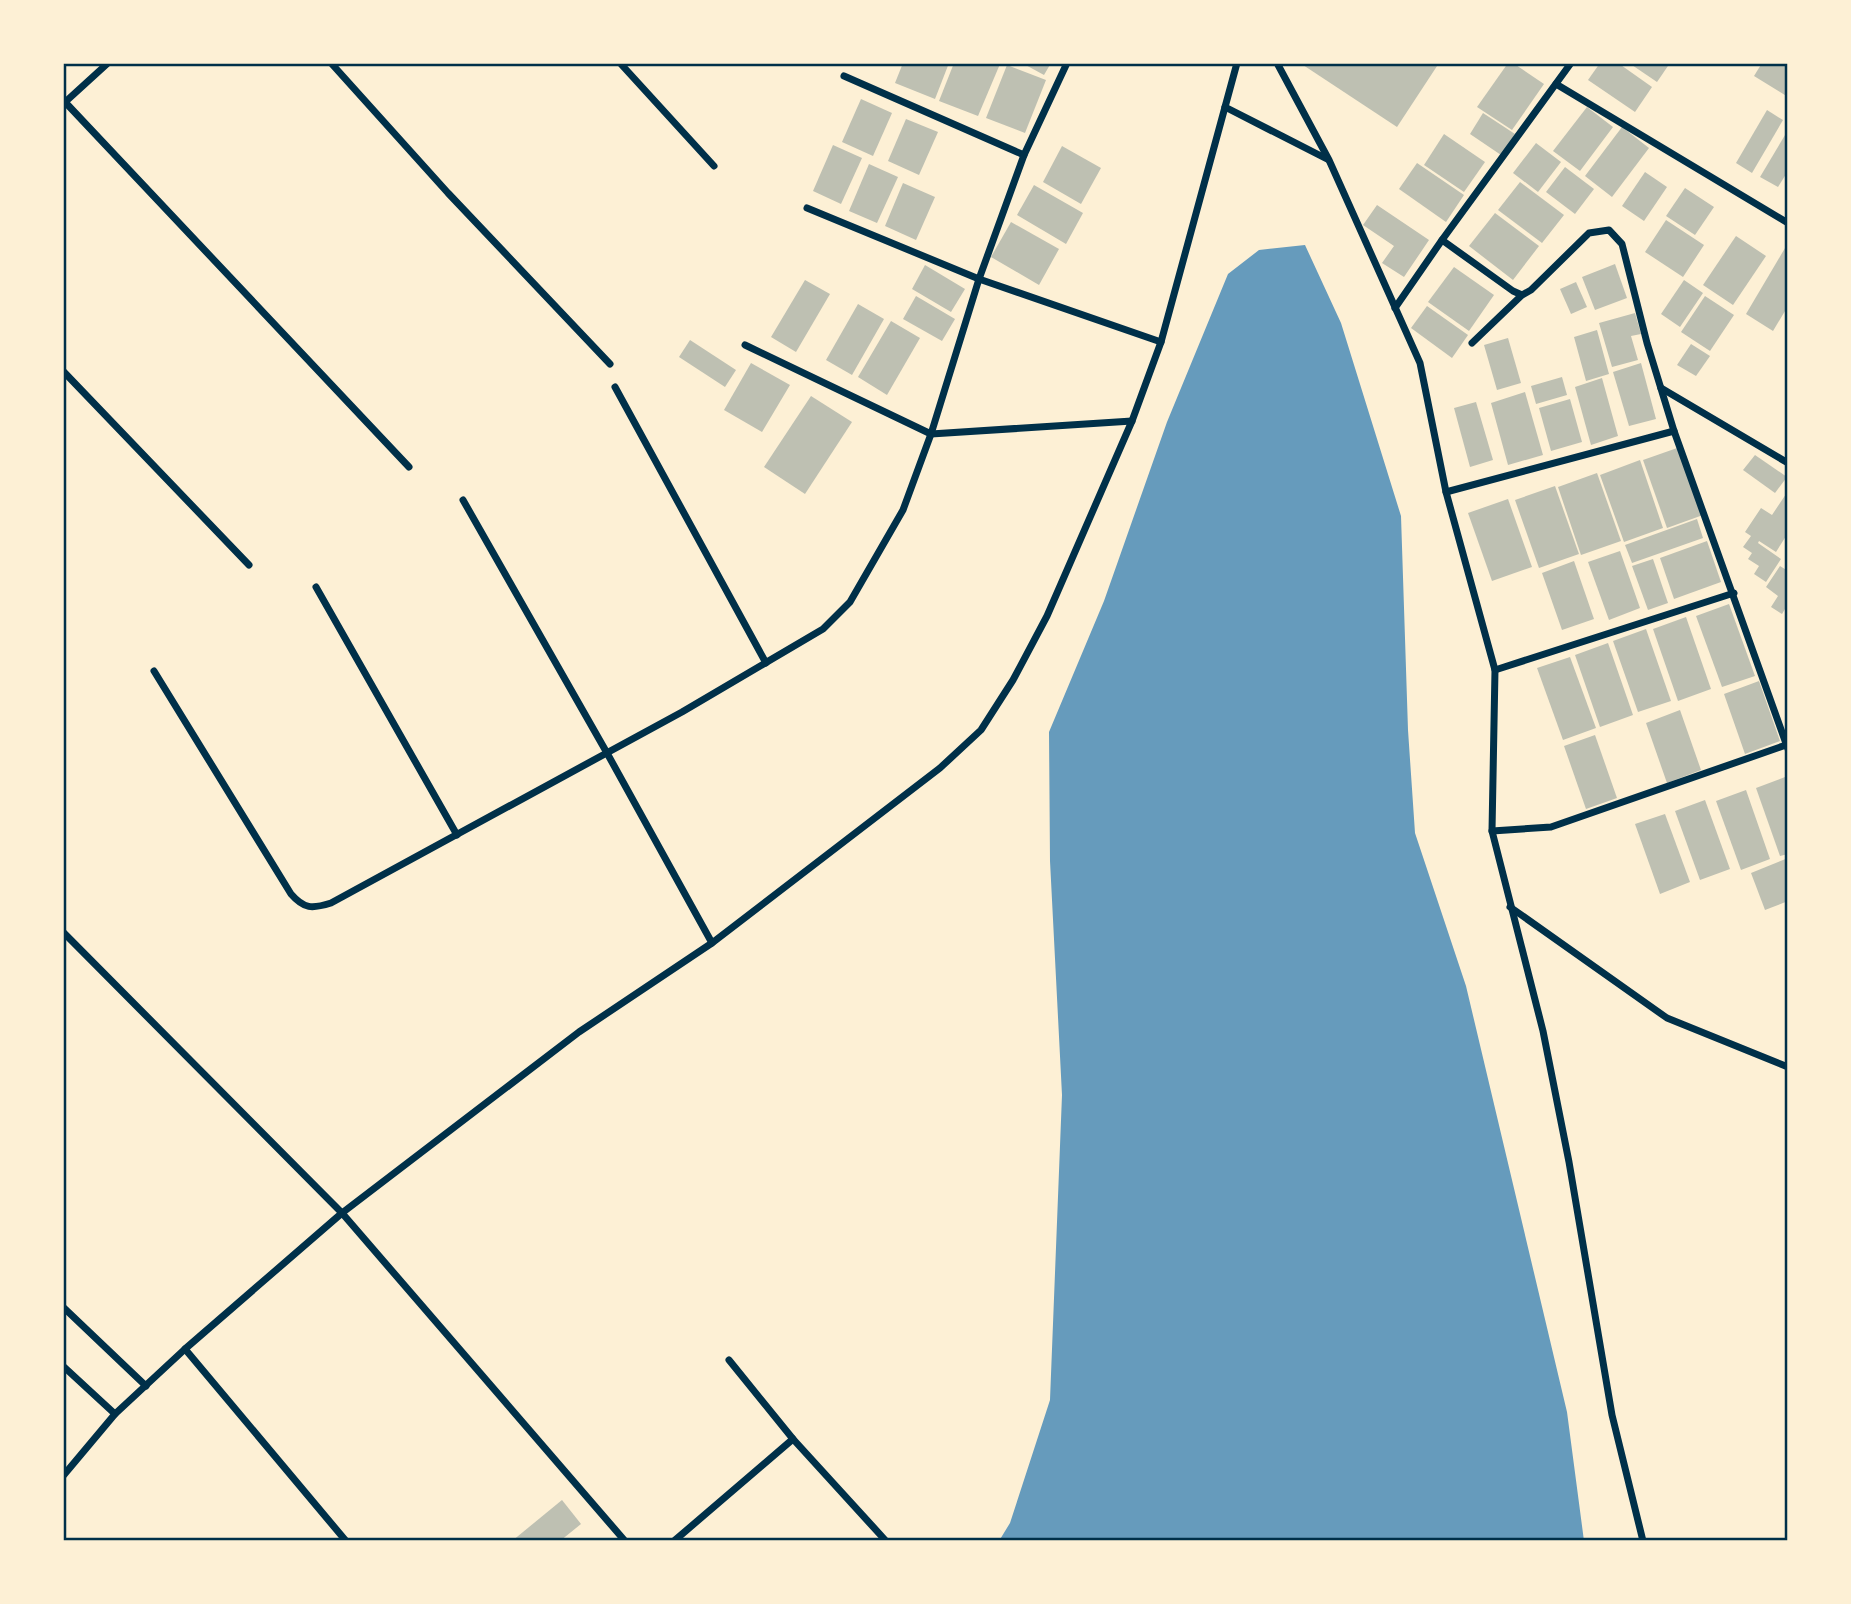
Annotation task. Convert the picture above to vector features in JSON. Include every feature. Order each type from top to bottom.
[{"type":"street","points":[[108,63],[64,103],[409,467]]},
{"type":"street","points":[[331,63],[448,193],[610,364]]},
{"type":"street","points":[[620,63],[714,166]]},
{"type":"street","points":[[154,671],[290,894],[301,906],[314,909],[331,903],[607,753],[823,629],[850,602],[903,510],[931,434],[979,279],[1024,155],[1067,63]]},
{"type":"street","points":[[63,1476],[115,1414],[185,1349],[342,1213],[579,1032],[712,943],[940,768],[981,730],[1048,617],[1132,421],[1161,342],[1237,63]]},
{"type":"street","points":[[1278,63],[1329,160],[1420,363],[1446,492],[1495,670],[1492,831],[1543,1031],[1569,1162],[1612,1415],[1643,1541]]},
{"type":"street","points":[[1395,308],[1571,63]]},
{"type":"street","points":[[844,76],[1024,155]]},
{"type":"street","points":[[1556,84],[1788,222]]},
{"type":"street","points":[[1225,107],[1329,160]]},
{"type":"street","points":[[807,208],[979,279],[1161,342]]},
{"type":"street","points":[[1472,343],[1589,233],[1609,230],[1622,244],[1674,431],[1787,747],[1551,827],[1492,831]]},
{"type":"street","points":[[1442,240],[1522,295]]},
{"type":"street","points":[[745,345],[931,434],[1132,421]]},
{"type":"street","points":[[63,371],[249,565]]},
{"type":"street","points":[[615,387],[766,663]]},
{"type":"street","points":[[1661,387],[1788,463]]},
{"type":"street","points":[[1446,492],[1674,431]]},
{"type":"street","points":[[463,500],[712,943]]},
{"type":"street","points":[[316,586],[457,835]]},
{"type":"street","points":[[1495,670],[1734,593]]},
{"type":"street","points":[[1510,907],[1667,1018],[1788,1067]]},
{"type":"street","points":[[63,932],[342,1213],[625,1541]]},
{"type":"street","points":[[63,1307],[146,1386]]},
{"type":"street","points":[[185,1349],[346,1541]]},
{"type":"street","points":[[729,1360],[793,1439],[886,1541]]},
{"type":"street","points":[[63,1366],[115,1414]]},
{"type":"street","points":[[674,1541],[793,1439]]},
{"type":"water","points":[[1305,245],[1341,323],[1401,516],[1408,730],[1415,833],[1466,986],[1567,1412],[1584,1541],[999,1541],[1010,1523],[1050,1400],[1062,1095],[1050,861],[1049,732],[1104,601],[1167,422],[1228,274],[1259,250]]},
{"type":"building","points":[[903,63],[949,63],[935,99],[895,83]]},
{"type":"building","points":[[954,63],[1000,64],[978,116],[939,101]]},
{"type":"building","points":[[1022,63],[1051,63],[1044,75]]},
{"type":"building","points":[[1300,63],[1439,63],[1397,127]]},
{"type":"building","points":[[1508,63],[1513,63],[1544,84],[1512,130],[1477,107]]},
{"type":"building","points":[[1600,63],[1618,63],[1652,87],[1635,112],[1588,80]]},
{"type":"building","points":[[1629,63],[1670,63],[1657,82]]},
{"type":"building","points":[[1762,63],[1788,63],[1788,97],[1754,76]]},
{"type":"building","points":[[1007,65],[1046,80],[1025,133],[986,118]]},
{"type":"building","points":[[861,99],[892,113],[873,156],[842,142]]},
{"type":"building","points":[[1587,107],[1613,127],[1580,171],[1553,151]]},
{"type":"building","points":[[1767,110],[1783,120],[1752,173],[1736,163]]},
{"type":"building","points":[[1483,113],[1515,134],[1501,155],[1470,134]]},
{"type":"building","points":[[906,119],[938,132],[919,175],[888,161]]},
{"type":"building","points":[[1622,127],[1649,148],[1612,197],[1585,176]]},
{"type":"building","points":[[1788,130],[1788,171],[1778,187],[1760,177]]},
{"type":"building","points":[[1444,134],[1485,162],[1464,192],[1424,165]]},
{"type":"building","points":[[1536,143],[1561,162],[1538,192],[1513,173]]},
{"type":"building","points":[[833,145],[862,158],[841,204],[813,191]]},
{"type":"building","points":[[1062,146],[1101,168],[1081,204],[1043,182]]},
{"type":"building","points":[[1417,163],[1464,195],[1446,222],[1399,189]]},
{"type":"building","points":[[869,164],[898,177],[877,223],[849,211]]},
{"type":"building","points":[[1565,167],[1594,189],[1575,214],[1546,192]]},
{"type":"building","points":[[1645,172],[1667,187],[1644,221],[1622,206]]},
{"type":"building","points":[[1520,182],[1564,215],[1542,243],[1498,210]]},
{"type":"building","points":[[903,183],[935,197],[916,240],[885,226]]},
{"type":"building","points":[[1034,185],[1083,213],[1066,244],[1017,215]]},
{"type":"building","points":[[1685,188],[1714,207],[1695,235],[1666,216]]},
{"type":"building","points":[[1377,205],[1429,240],[1404,277],[1382,263],[1394,246],[1363,225]]},
{"type":"building","points":[[1495,213],[1539,246],[1513,280],[1469,246]]},
{"type":"building","points":[[1666,220],[1704,245],[1683,277],[1645,252]]},
{"type":"building","points":[[1011,222],[1059,249],[1039,285],[991,257]]},
{"type":"building","points":[[1736,236],[1766,256],[1733,305],[1703,285]]},
{"type":"building","points":[[1788,243],[1788,306],[1773,331],[1746,314]]},
{"type":"building","points":[[1615,264],[1627,298],[1595,310],[1582,277]]},
{"type":"building","points":[[925,265],[965,289],[951,312],[912,289]]},
{"type":"building","points":[[1454,267],[1494,295],[1469,331],[1428,302]]},
{"type":"building","points":[[805,280],[830,294],[796,352],[771,337]]},
{"type":"building","points":[[1684,280],[1703,293],[1680,327],[1661,314]]},
{"type":"building","points":[[1576,282],[1587,307],[1571,314],[1560,289]]},
{"type":"building","points":[[916,296],[955,319],[942,341],[903,319]]},
{"type":"building","points":[[1705,296],[1734,315],[1710,351],[1681,332]]},
{"type":"building","points":[[858,304],[884,319],[852,375],[826,360]]},
{"type":"building","points":[[1427,306],[1468,335],[1452,358],[1411,328]]},
{"type":"building","points":[[1635,313],[1641,334],[1631,336],[1638,360],[1612,367],[1599,323]]},
{"type":"building","points":[[891,321],[920,338],[887,395],[858,377]]},
{"type":"building","points":[[1597,330],[1609,374],[1586,381],[1574,337]]},
{"type":"building","points":[[1508,338],[1521,383],[1497,390],[1484,345]]},
{"type":"building","points":[[690,340],[736,370],[725,387],[679,357]]},
{"type":"building","points":[[1691,344],[1710,356],[1696,376],[1677,365]]},
{"type":"building","points":[[751,363],[790,385],[762,432],[724,410]]},
{"type":"building","points":[[1641,363],[1656,419],[1629,426],[1613,372]]},
{"type":"building","points":[[1562,377],[1567,395],[1536,404],[1531,386]]},
{"type":"building","points":[[1602,378],[1618,436],[1591,445],[1575,387]]},
{"type":"building","points":[[1525,392],[1543,455],[1508,465],[1491,403]]},
{"type":"building","points":[[811,396],[852,422],[805,494],[764,467]]},
{"type":"building","points":[[1570,399],[1582,442],[1551,451],[1539,408]]},
{"type":"building","points":[[1476,402],[1493,460],[1470,467],[1454,408]]},
{"type":"building","points":[[1680,447],[1703,515],[1667,528],[1643,460]]},
{"type":"building","points":[[1755,455],[1787,477],[1775,493],[1743,470]]},
{"type":"building","points":[[1640,460],[1663,528],[1624,542],[1600,475]]},
{"type":"building","points":[[1597,473],[1621,541],[1581,555],[1558,487]]},
{"type":"building","points":[[1555,486],[1579,554],[1539,568],[1515,500]]},
{"type":"building","points":[[1788,491],[1788,533],[1776,552],[1759,541],[1758,543],[1781,559],[1766,582],[1754,574],[1759,566],[1748,559],[1752,553],[1743,547],[1751,536],[1745,532],[1761,508],[1772,515]]},
{"type":"building","points":[[1508,499],[1532,567],[1492,581],[1468,513]]},
{"type":"building","points":[[1697,519],[1703,538],[1632,563],[1625,545]]},
{"type":"building","points":[[1707,541],[1721,582],[1674,599],[1660,558]]},
{"type":"building","points":[[1620,551],[1640,608],[1609,620],[1588,562]]},
{"type":"building","points":[[1653,559],[1668,603],[1648,610],[1632,566]]},
{"type":"building","points":[[1574,561],[1594,619],[1562,630],[1542,573]]},
{"type":"building","points":[[1780,566],[1788,571],[1788,604],[1782,614],[1771,607],[1778,596],[1766,587]]},
{"type":"building","points":[[1729,604],[1755,676],[1722,687],[1696,616]]},
{"type":"building","points":[[1686,617],[1711,689],[1678,701],[1653,629]]},
{"type":"building","points":[[1646,629],[1671,701],[1638,712],[1613,641]]},
{"type":"building","points":[[1608,643],[1633,715],[1600,727],[1575,655]]},
{"type":"building","points":[[1570,657],[1596,728],[1563,740],[1537,668]]},
{"type":"building","points":[[1759,681],[1780,741],[1745,754],[1724,694]]},
{"type":"building","points":[[1680,710],[1701,770],[1667,783],[1646,723]]},
{"type":"building","points":[[1595,735],[1617,798],[1586,809],[1564,746]]},
{"type":"building","points":[[1785,777],[1788,784],[1788,854],[1780,856],[1756,788]]},
{"type":"building","points":[[1746,790],[1770,859],[1741,870],[1716,801]]},
{"type":"building","points":[[1705,800],[1730,869],[1700,880],[1675,811]]},
{"type":"building","points":[[1665,814],[1690,882],[1660,894],[1635,824]]},
{"type":"building","points":[[1788,858],[1788,901],[1765,910],[1751,873]]},
{"type":"building","points":[[562,1500],[581,1524],[560,1541],[512,1541]]}]
